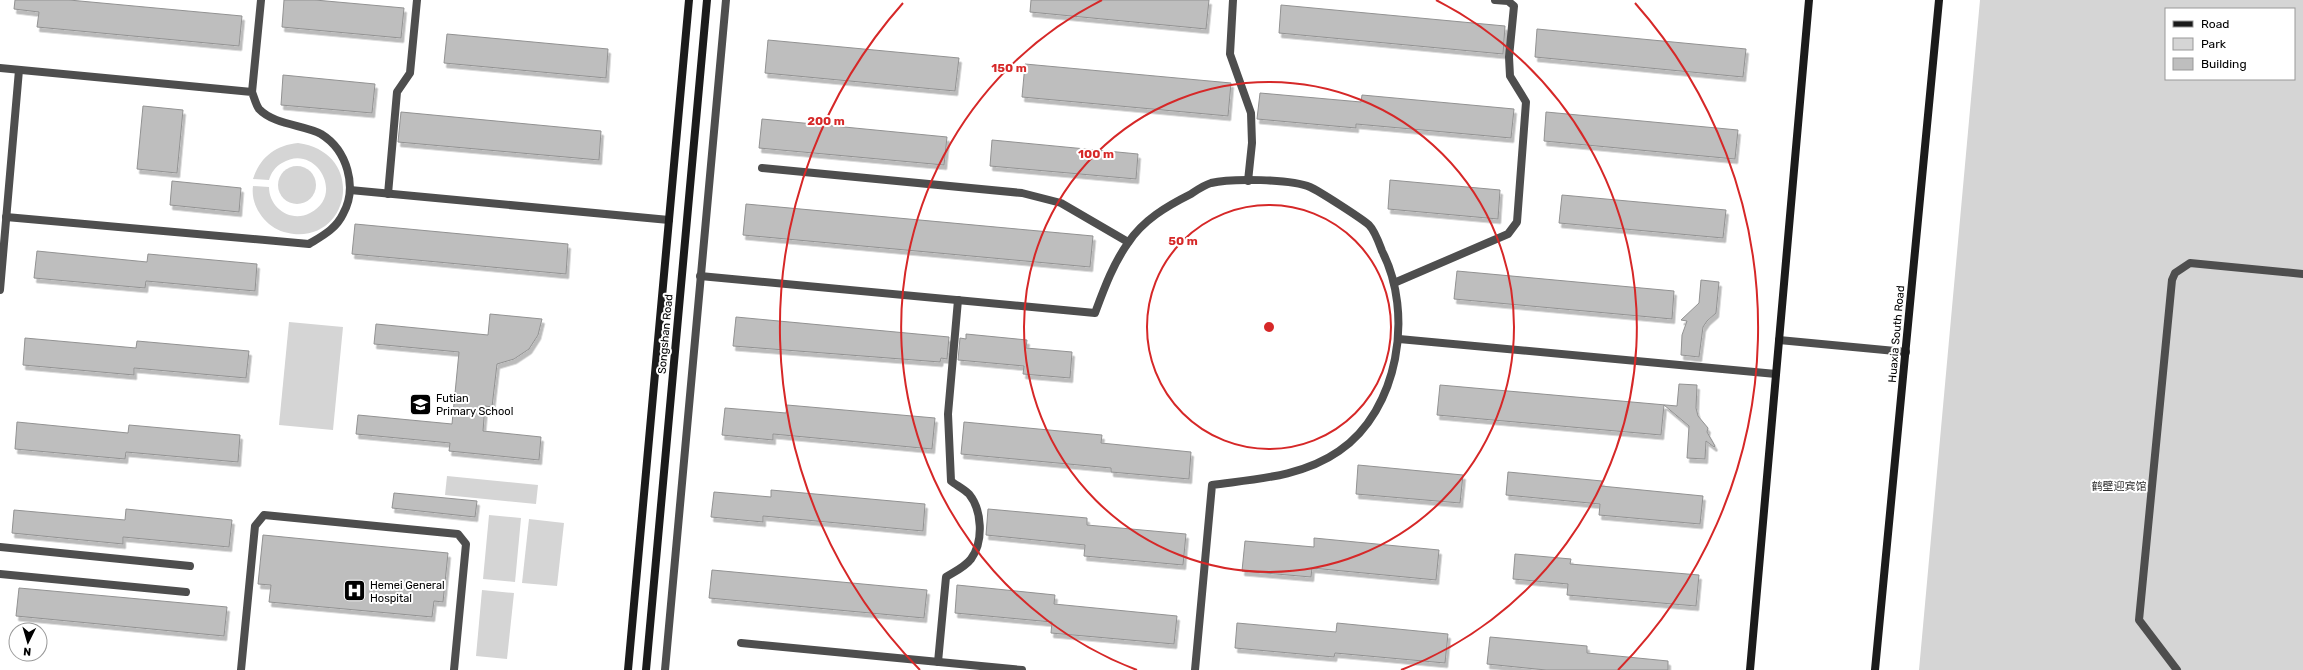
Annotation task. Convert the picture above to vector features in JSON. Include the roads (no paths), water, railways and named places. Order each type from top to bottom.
[{"type":"main road","name":"Songshan Road","points":[[628,670],[689,0]]},
{"type":"main road","name":"Songshan Road","points":[[646,670],[707,0]]},
{"type":"main road","points":[[1750,670],[1808,0]]},
{"type":"main road","name":"Huaxia South Road","points":[[1875,670],[1939,0]]},
{"type":"street","points":[[6,217],[309,244],[329,232],[343,214],[350,190],[348,170],[338,149],[320,134],[285,123],[259,109],[252,92],[261,0]]},
{"type":"street","points":[[388,194],[397,92],[410,73],[417,0]]},
{"type":"street","points":[[665,670],[726,0]]},
{"type":"street","points":[[1233,0],[1230,54],[1251,113],[1252,144],[1248,181]]},
{"type":"street","points":[[1394,283],[1508,234],[1517,222],[1526,102],[1510,76],[1509,57],[1514,6],[1508,1],[1495,0]]},
{"type":"street","points":[[0,68],[252,92]]},
{"type":"street","points":[[0,290],[19,70]]},
{"type":"street","points":[[762,168],[1022,193],[1060,203],[1128,242]]},
{"type":"street","points":[[700,276],[1095,313],[1108,279],[1128,242],[1160,210],[1211,183],[1269,180],[1310,187],[1370,225],[1391,268],[1399,306],[1399,340],[1388,387],[1367,424],[1340,451],[1304,470],[1266,478],[1212,485],[1195,670]]},
{"type":"street","points":[[350,190],[669,220]]},
{"type":"street","points":[[2177,670],[2139,620],[2172,280],[2175,273],[2190,263],[2303,274]]},
{"type":"street","points":[[938,662],[946,577],[958,571],[971,558],[978,542],[980,523],[976,506],[968,493],[951,481],[948,414],[958,300]]},
{"type":"street","points":[[1399,340],[1776,374]]},
{"type":"street","points":[[1779,340],[1906,352]]},
{"type":"street","points":[[240,670],[255,526],[264,515],[458,534],[466,544],[454,670]]},
{"type":"street","points":[[0,548],[190,566]]},
{"type":"street","points":[[0,574],[186,592]]},
{"type":"street","points":[[741,643],[1022,670]]},
{"type":"place","name":"Futian Primary School","points":[[420,404]]},
{"type":"place","name":"Hemei General Hospital","points":[[354,591]]},
{"type":"park label","name":"鹤壁迎宾馆","points":[[2119,486]]}]
